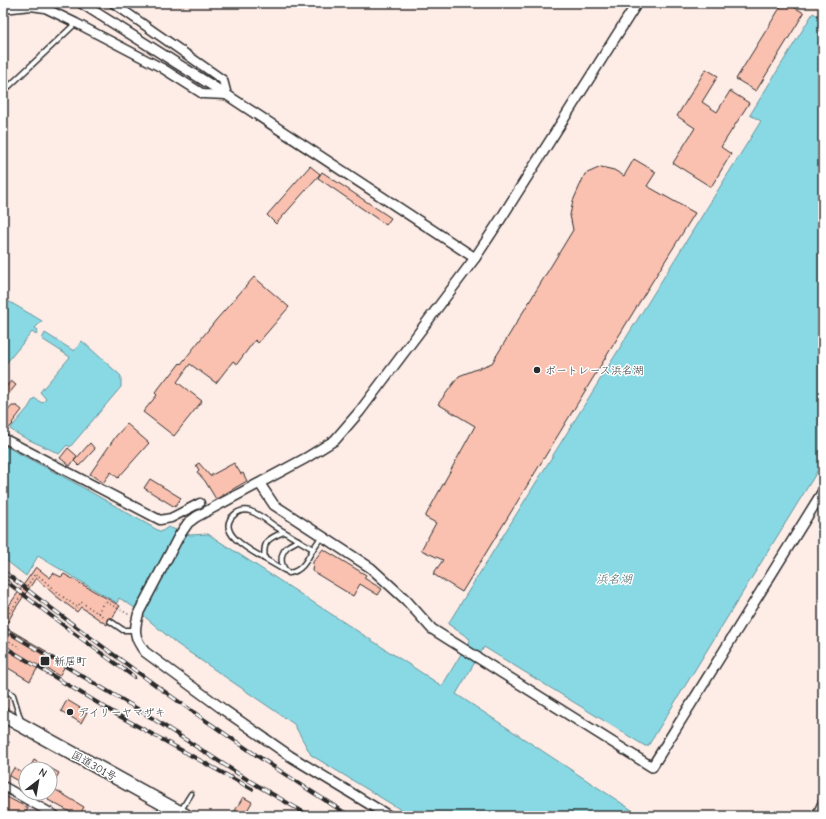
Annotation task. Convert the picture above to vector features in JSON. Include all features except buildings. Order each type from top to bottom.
[{"type":"highway","name":"国道301号","points":[[4,718],[22,726],[183,814]]},
{"type":"street","points":[[81,3],[227,95],[475,258]]},
{"type":"street","points":[[113,3],[223,80],[227,95]]},
{"type":"street","points":[[389,816],[290,756],[145,652],[139,644],[134,630],[135,614],[179,536],[188,524],[196,518],[306,458],[335,440],[360,411],[475,258],[637,3]]},
{"type":"street","points":[[3,8],[32,4],[46,5],[76,23],[162,68],[203,94],[227,95]]},
{"type":"street","points":[[3,438],[160,520],[171,518],[200,503]]},
{"type":"street","points":[[260,484],[274,505],[371,568],[406,600],[432,629],[465,648],[652,767],[823,491]]},
{"type":"street","points":[[3,786],[56,816]]},
{"type":"street","points":[[817,815],[823,803]]},
{"type":"lane","points":[[3,92],[76,23]]},
{"type":"lane","points":[[313,549],[248,510],[239,512],[231,518],[229,523],[229,528],[234,538],[239,543],[289,573],[296,572],[301,569],[322,536]]},
{"type":"lane","points":[[265,559],[264,552],[266,542],[272,537],[284,532]]},
{"type":"lane","points":[[284,570],[281,561],[282,555],[286,548],[298,540]]},
{"type":"lane","points":[[110,621],[123,630],[134,630]]},
{"type":"lane","points":[[3,688],[13,695],[22,726]]},
{"type":"lane","points":[[183,814],[190,794]]},
{"type":"path","points":[[3,623],[35,574],[77,607],[81,602],[110,621]]},
{"type":"path","points":[[98,612],[104,601],[135,614]]},
{"type":"path","points":[[3,637],[20,648]]},
{"type":"path","points":[[3,752],[10,741]]},
{"type":"water","name":"浜名湖","points":[[813,13],[823,19],[823,27],[818,36],[823,39],[823,462],[648,746],[645,746],[484,647],[456,694],[641,816],[411,816],[311,755],[294,724],[177,644],[132,606],[119,598],[117,603],[38,556],[26,576],[3,558],[3,542],[6,536],[3,535],[3,445],[73,482],[161,532],[168,527],[190,535],[208,534],[442,686],[470,639],[448,624],[761,121],[750,115]]},
{"type":"water","points":[[3,298],[42,321],[35,328],[38,330],[36,335],[32,332],[3,367]]},
{"type":"water","points":[[45,333],[74,351],[82,341],[121,376],[121,387],[70,447],[67,445],[59,454],[10,429],[28,408],[34,398],[42,403],[46,399],[40,392],[70,357],[42,339]]},
{"type":"railway","points":[[3,571],[130,667],[305,788],[350,816]]},
{"type":"railway","points":[[3,579],[134,677]]},
{"type":"railway","points":[[3,629],[141,711],[248,780],[310,816]]},
{"type":"railway","points":[[3,646],[121,717],[252,789]]},
{"type":"place","name":"ボートレース浜名湖","points":[[537,370]]},
{"type":"place","name":"新居町","points":[[45,661]]},
{"type":"place","name":"デイリーヤマザキ","points":[[70,712]]}]
